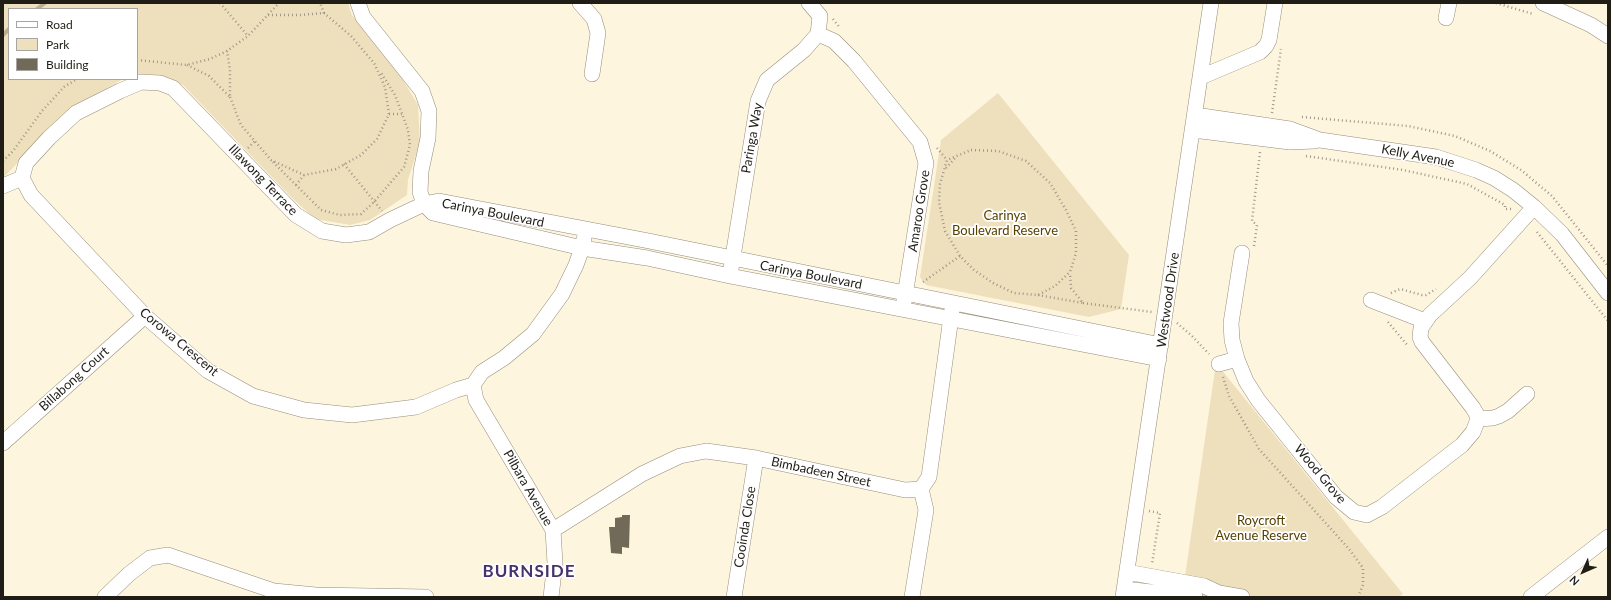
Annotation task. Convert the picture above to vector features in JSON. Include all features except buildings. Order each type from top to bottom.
[{"type":"street","points":[[358,3],[363,18],[422,91],[429,111],[428,138],[421,171],[420,192],[424,204]]},
{"type":"street","points":[[580,3],[594,19],[598,33],[592,74]]},
{"type":"street","points":[[810,3],[820,16],[818,34]]},
{"type":"street","name":"Westwood Drive","points":[[1124,593],[1211,3]]},
{"type":"street","points":[[1201,77],[1260,52],[1266,46],[1269,40],[1275,3]]},
{"type":"street","points":[[1446,18],[1449,3]]},
{"type":"street","points":[[1543,3],[1591,25],[1608,36]]},
{"type":"street","name":"Paringa Way","points":[[730,276],[758,101],[767,80],[804,50],[818,34]]},
{"type":"street","name":"Amaroo Grove","points":[[818,34],[834,41],[854,61],[920,142],[926,163],[912,290],[903,310]]},
{"type":"street","name":"Illawong Terrace","points":[[22,178],[26,162],[76,113],[141,82],[160,83],[173,88],[296,215],[322,231],[346,235],[369,232],[424,204]]},
{"type":"street","name":"Kelly Avenue","points":[[1195,115],[1290,129],[1320,140]]},
{"type":"street","name":"Kelly Avenue","points":[[1193,130],[1290,142],[1320,140],[1416,153],[1462,165],[1494,178],[1529,212],[1562,234],[1608,293]]},
{"type":"street","points":[[3,186],[22,178]]},
{"type":"street","name":"Corowa Crescent","points":[[22,178],[31,195],[145,316],[208,371],[253,396],[304,410],[352,415],[416,407],[456,390],[473,385]]},
{"type":"street","name":"Carinya Boulevard","points":[[424,204],[439,201],[649,241],[821,277],[912,290],[953,303],[1013,316],[1079,337]]},
{"type":"street","name":"Carinya Boulevard","points":[[424,204],[433,213],[582,248],[647,258],[730,276],[1010,331],[1079,337],[1160,352]]},
{"type":"street","points":[[1527,394],[1508,411],[1499,416],[1478,419],[1473,408],[1422,342],[1421,332],[1425,321],[1470,278],[1529,212]]},
{"type":"street","points":[[496,228],[500,213]]},
{"type":"street","points":[[473,385],[482,372],[504,358],[533,334],[562,294],[582,248],[585,230]]},
{"type":"street","points":[[647,258],[649,241]]},
{"type":"street","points":[[672,263],[674,246]]},
{"type":"street","name":"Wood Grove","points":[[1248,251],[1231,323],[1232,340],[1237,359],[1246,381],[1258,400],[1344,505],[1360,515],[1369,515],[1382,507],[1462,445],[1473,432],[1478,419]]},
{"type":"street","points":[[820,294],[821,277]]},
{"type":"street","points":[[912,597],[926,510],[922,489],[929,477],[953,303]]},
{"type":"street","points":[[1378,303],[1425,321]]},
{"type":"street","name":"Billabong Court","points":[[3,443],[145,316]]},
{"type":"street","points":[[1010,331],[1013,316]]},
{"type":"street","points":[[1219,364],[1237,359]]},
{"type":"street","name":"Pilbara Avenue","points":[[473,385],[476,400],[553,530],[555,563],[551,597]]},
{"type":"street","name":"Bimbadeen Street","points":[[553,530],[642,474],[680,456],[706,451],[756,458],[905,490],[922,489]]},
{"type":"street","name":"Cooinda Close","points":[[734,597],[756,458]]},
{"type":"street","points":[[1531,597],[1608,537]]},
{"type":"street","points":[[105,597],[129,574],[150,558],[168,554],[274,591],[316,595],[426,597]]},
{"type":"street","points":[[1127,572],[1204,586],[1212,595],[1242,597]]},
{"type":"street","points":[[1124,593],[1195,597]]},
{"type":"path","points":[[220,3],[248,36]]},
{"type":"path","points":[[186,65],[210,59],[228,51],[248,36],[279,3]]},
{"type":"path","points":[[228,51],[230,97],[241,125],[271,160],[321,210],[340,216],[360,214],[374,202],[404,167],[410,145],[408,130],[395,95],[374,63],[351,36],[324,13],[320,3]]},
{"type":"path","points":[[268,15],[324,13]]},
{"type":"path","points":[[1272,114],[1282,48]]},
{"type":"path","points":[[138,60],[186,65],[209,76],[230,97]]},
{"type":"path","points":[[271,160],[304,175],[336,169],[361,154],[377,139],[389,114],[385,87],[374,63]]},
{"type":"path","points":[[3,161],[13,151],[42,111],[64,87],[75,80]]},
{"type":"path","points":[[389,114],[402,114]]},
{"type":"path","points":[[1083,303],[1071,288],[1070,272],[1076,253],[1076,231],[1066,210],[1050,183],[1026,161],[998,151],[971,150],[947,160],[940,184],[939,202],[945,230],[960,256],[974,270],[993,283],[1014,293],[1038,295],[1083,303],[1166,314],[1192,336],[1219,364],[1229,396],[1259,449],[1349,549],[1363,568],[1363,585],[1358,597]]},
{"type":"path","points":[[1248,251],[1257,225],[1252,221],[1261,150]]},
{"type":"path","points":[[1300,156],[1403,170],[1467,184],[1505,205],[1506,215]]},
{"type":"path","points":[[344,164],[390,220]]},
{"type":"path","points":[[296,185],[304,175]]},
{"type":"path","points":[[1505,209],[1529,212],[1533,226],[1608,321]]},
{"type":"path","points":[[912,290],[960,256]]},
{"type":"path","points":[[1038,295],[1056,286],[1070,272]]},
{"type":"path","points":[[1408,347],[1386,317],[1378,303],[1388,298],[1395,290],[1404,289],[1426,295],[1437,288]]},
{"type":"path","points":[[1137,509],[1160,513],[1152,566]]},
{"type":"green space","points":[[3,3],[348,3],[352,15],[394,65],[418,105],[420,142],[408,180],[407,195],[370,220],[350,225],[315,219],[292,198],[183,85],[160,75],[138,74],[138,8],[8,8],[8,80],[121,80],[68,111],[3,178]]},
{"type":"green space","name":"Carinya Boulevard Reserve","points":[[998,93],[1129,255],[1121,309],[1089,317],[926,285],[920,277],[941,140]]},
{"type":"green space","name":"Roycroft Avenue Reserve","points":[[1216,363],[1403,594],[1399,597],[1182,597]]},
{"type":"waterway","points":[[38,8],[45,3]]},
{"type":"waterway","points":[[3,35],[8,30]]},
{"type":"district","name":"BURNSIDE","points":[[529,572]]}]
